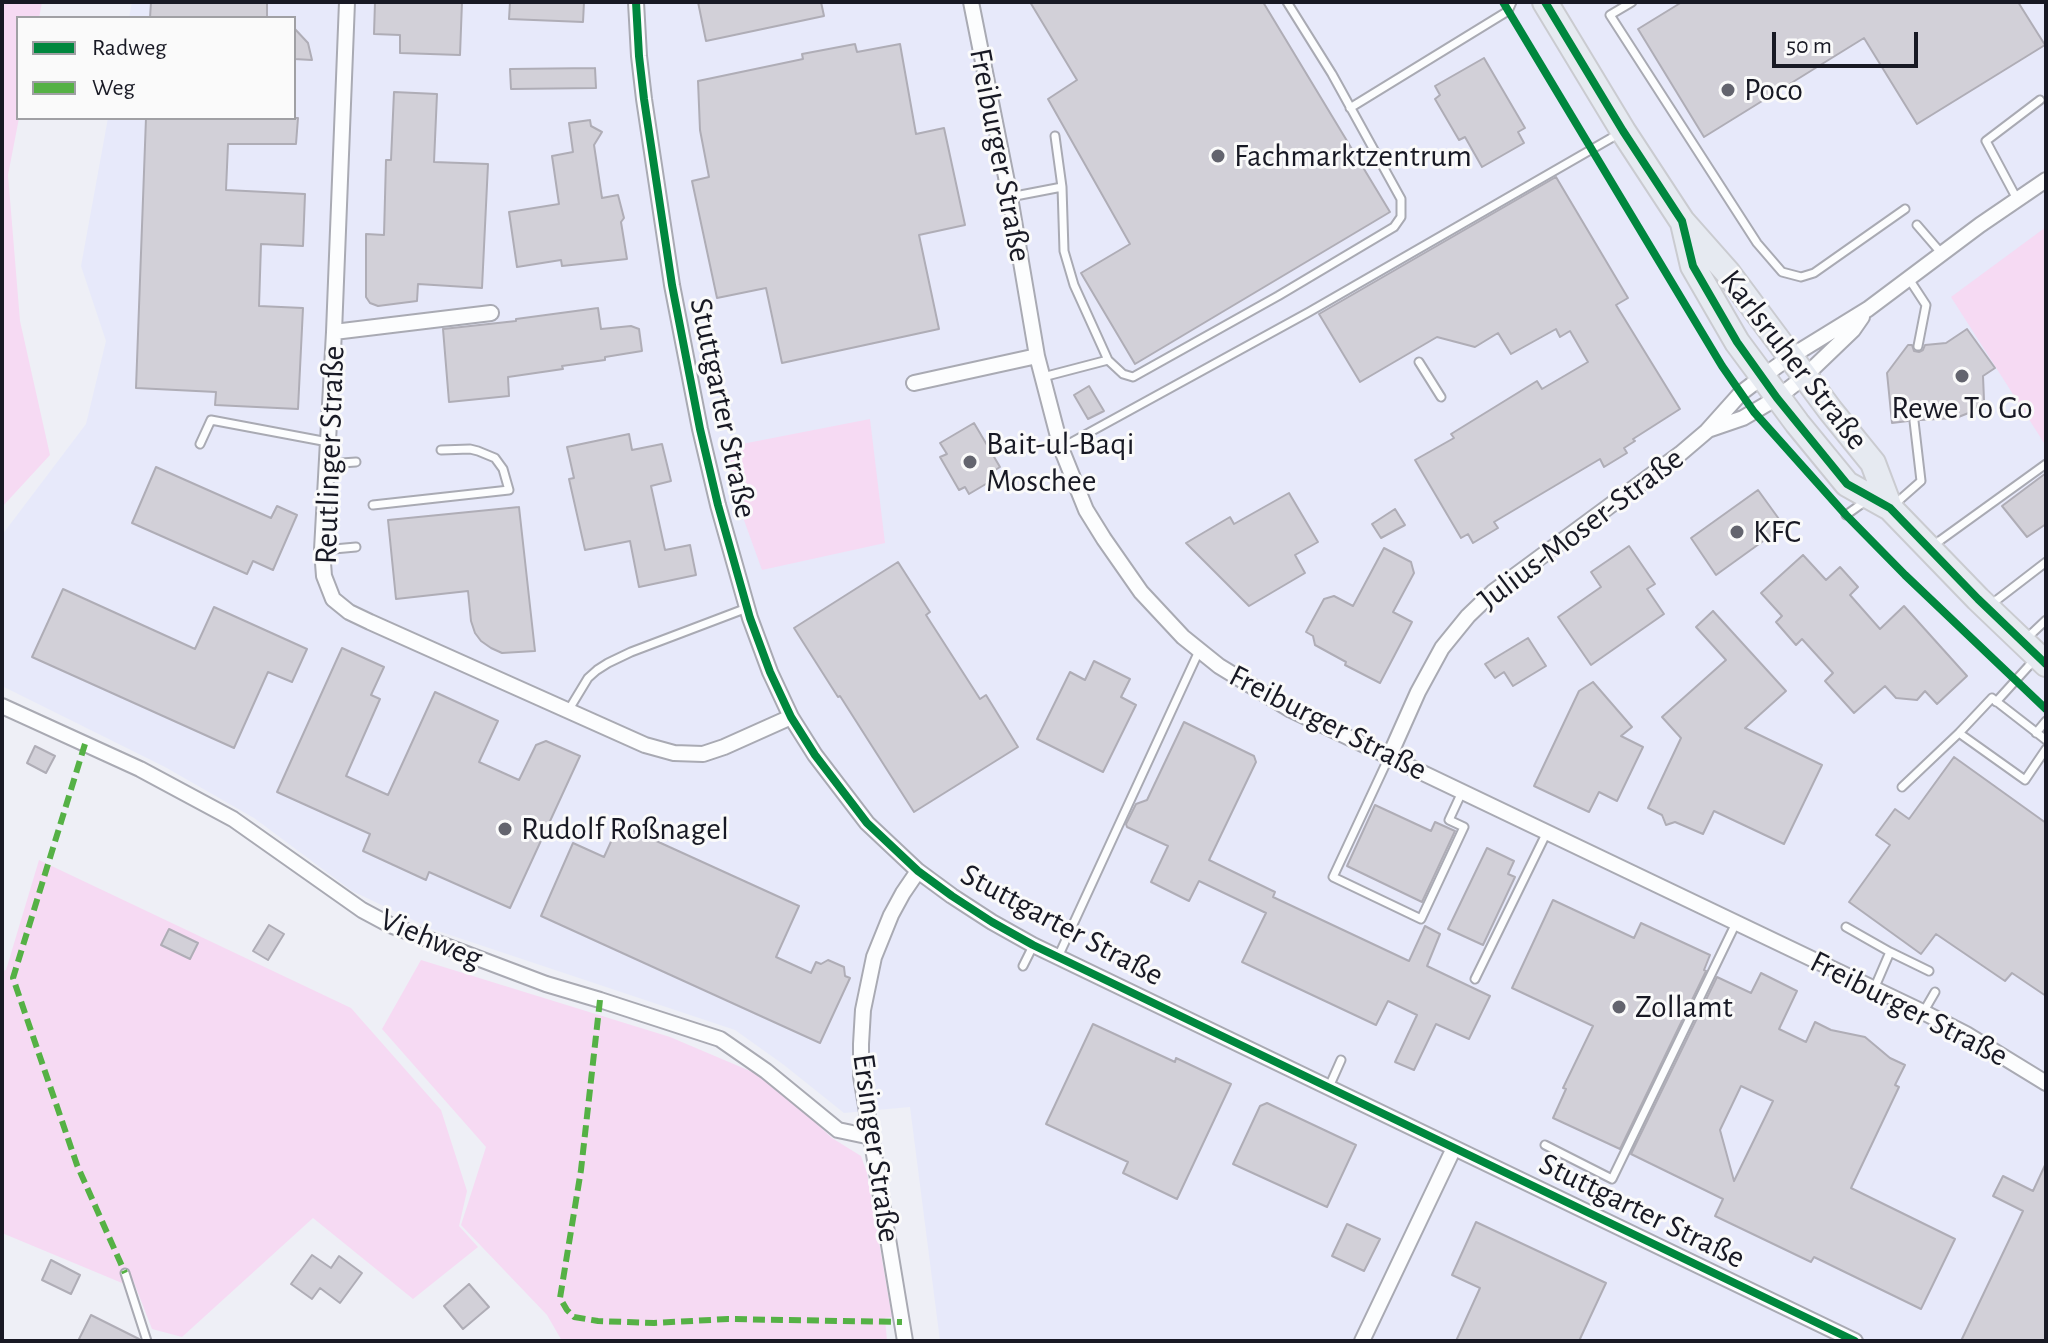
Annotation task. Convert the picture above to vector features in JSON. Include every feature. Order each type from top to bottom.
[{"type":"main road","name":"Karlsruher Straße","points":[[1545,2],[1682,221],[1728,273],[1804,377],[1873,463],[1880,503]]},
{"type":"main road","name":"Karlsruher Straße","points":[[1682,221],[1693,266],[1730,332],[1777,398],[1847,484],[1880,503],[2035,654]]},
{"type":"street","name":"Reutlinger Straße","points":[[347,2],[322,550],[322,562],[333,599],[349,612],[568,711],[645,745],[674,753],[703,754],[791,717]]},
{"type":"street","name":"Stuttgarter Straße","points":[[636,2],[644,99],[684,353],[718,505],[747,608],[770,672],[791,717],[815,755],[867,823],[918,871],[965,905],[1033,945],[1855,1341]]},
{"type":"street","name":"Freiburger Straße","points":[[971,2],[1010,197],[1037,356],[1061,448],[1086,510],[1122,567],[1160,613],[1199,651],[1242,682],[1291,710],[1923,1012],[1966,1034],[2046,1083]]},
{"type":"street","points":[[1868,309],[2046,180]]},
{"type":"street","name":"Julius-Moser-Straße","points":[[1389,757],[1433,664],[1450,637],[1493,592],[1680,454],[1707,431],[1741,393],[1762,377],[1868,309]]},
{"type":"street","name":"Julius-Moser-Straße","points":[[1707,431],[1743,418],[1777,398],[1853,330],[1868,309]]},
{"type":"street","points":[[334,332],[491,313]]},
{"type":"street","points":[[914,383],[1037,356]]},
{"type":"street","name":"Viehweg","points":[[2,706],[140,769],[233,819],[362,910],[390,925],[546,984],[720,1039],[766,1071],[838,1130],[871,1137]]},
{"type":"street","name":"Ersinger Straße","points":[[905,1341],[861,1076],[863,1010],[872,967],[881,938],[903,893],[918,871]]},
{"type":"street","points":[[1362,1341],[1454,1148]]},
{"type":"lane","points":[[1055,136],[1062,187],[1064,251],[1074,285],[1108,360],[1123,374],[1133,377],[1394,227],[1401,217],[1401,199],[1332,74],[1287,2]]},
{"type":"lane","points":[[1350,108],[1508,11],[1512,2]]},
{"type":"lane","points":[[1632,2],[1610,15],[1757,243],[1782,272],[1801,277],[1814,273],[1905,209]]},
{"type":"lane","points":[[2017,200],[1986,141],[2040,100]]},
{"type":"lane","points":[[1061,448],[1309,312],[1623,131]]},
{"type":"lane","points":[[1010,197],[1062,187]]},
{"type":"lane","points":[[1917,225],[1942,254]]},
{"type":"lane","points":[[1909,279],[1926,305],[1918,346]]},
{"type":"lane","points":[[1043,377],[1108,360]]},
{"type":"lane","points":[[1419,362],[1441,397]]},
{"type":"lane","points":[[200,444],[211,420],[328,442]]},
{"type":"lane","points":[[1846,515],[1880,503],[1921,481],[1914,421]]},
{"type":"lane","points":[[373,505],[509,490],[503,469],[495,458],[470,449],[441,450]]},
{"type":"lane","points":[[327,464],[356,462]]},
{"type":"lane","points":[[1929,548],[2046,464]]},
{"type":"lane","points":[[322,550],[356,547]]},
{"type":"lane","points":[[1987,608],[2046,562]]},
{"type":"lane","points":[[568,711],[588,678],[608,663],[747,608]]},
{"type":"lane","points":[[1996,702],[2035,654],[2046,620]]},
{"type":"lane","points":[[1058,957],[1199,651]]},
{"type":"lane","points":[[1902,787],[1992,698],[2046,740]]},
{"type":"lane","points":[[2036,733],[2046,721]]},
{"type":"lane","points":[[1959,733],[2025,780],[2046,749]]},
{"type":"lane","points":[[1389,757],[1333,877],[1421,919],[1464,827],[1449,820],[1462,792]]},
{"type":"lane","points":[[1475,979],[1547,832]]},
{"type":"lane","points":[[1545,1145],[1612,1179],[1736,923]]},
{"type":"lane","points":[[1846,927],[1929,971]]},
{"type":"lane","points":[[1023,966],[1033,945]]},
{"type":"lane","points":[[1874,989],[1890,952]]},
{"type":"lane","points":[[1923,1012],[1935,992]]},
{"type":"lane","points":[[1329,1087],[1341,1060]]},
{"type":"lane","points":[[125,1273],[147,1341]]},
{"type":"shaded area","points":[[2,2],[42,2],[39,16],[16,16],[16,120],[19,120],[8,175],[20,321],[50,455],[2,507]]},
{"type":"shaded area","points":[[132,2],[2046,2],[2046,1341],[940,1341],[910,1107],[844,1113],[735,1030],[432,929],[352,891],[254,818],[165,767],[2,686],[2,535],[86,424],[106,341],[81,266],[108,120],[296,120],[296,16],[129,16]]},
{"type":"shaded area","points":[[2046,227],[2046,446],[1951,297]]},
{"type":"shaded area","points":[[870,419],[885,543],[762,570],[736,498],[729,463],[742,444]]},
{"type":"shaded area","points":[[39,860],[351,1008],[441,1110],[467,1191],[459,1226],[478,1247],[413,1299],[313,1218],[182,1337],[152,1329],[133,1280],[122,1283],[2,1233],[2,971],[6,970]]},
{"type":"shaded area","points":[[421,960],[670,1037],[769,1079],[832,1138],[861,1156],[867,1173],[892,1317],[885,1318],[887,1341],[562,1341],[547,1315],[461,1225],[486,1147],[382,1029]]},
{"type":"building","points":[[151,2],[267,2],[267,16],[150,16]]},
{"type":"building","points":[[375,2],[462,2],[460,55],[400,53],[400,35],[374,34]]},
{"type":"building","points":[[510,2],[584,2],[583,22],[509,19]]},
{"type":"building","points":[[698,2],[821,2],[824,16],[706,41]]},
{"type":"building","name":"Fachmarktzentrum","points":[[1030,2],[1263,2],[1390,212],[1135,364],[1081,273],[1130,244],[1048,99],[1077,80]]},
{"type":"building","name":"Poco","points":[[1682,2],[2018,2],[2045,45],[1917,124],[1864,38],[1704,137],[1638,29]]},
{"type":"building","points":[[296,30],[308,43],[312,60],[296,59]]},
{"type":"building","points":[[855,44],[857,52],[900,44],[916,134],[944,128],[965,225],[919,235],[939,329],[782,363],[766,288],[717,298],[692,181],[709,177],[700,130],[698,81],[803,59],[802,54]]},
{"type":"building","points":[[1484,58],[1525,128],[1518,132],[1524,143],[1482,167],[1465,137],[1459,140],[1435,99],[1440,95],[1435,86]]},
{"type":"building","points":[[595,68],[596,88],[511,89],[510,69]]},
{"type":"building","points":[[394,92],[437,94],[434,162],[488,164],[482,288],[418,284],[417,301],[378,306],[366,297],[366,234],[384,235],[386,160],[391,160]]},
{"type":"building","points":[[298,118],[296,144],[228,144],[226,190],[305,194],[303,246],[261,244],[259,306],[303,308],[298,409],[215,405],[216,392],[136,388],[146,120]]},
{"type":"building","points":[[590,120],[591,126],[602,132],[594,145],[602,198],[618,195],[624,218],[621,222],[627,259],[562,266],[561,260],[517,267],[509,212],[559,204],[552,156],[573,152],[569,123]]},
{"type":"building","points":[[1556,177],[1628,298],[1616,305],[1680,409],[1633,439],[1635,441],[1624,448],[1627,453],[1604,467],[1600,459],[1494,522],[1498,528],[1473,543],[1468,534],[1461,538],[1415,460],[1454,438],[1451,434],[1537,381],[1542,389],[1588,362],[1570,331],[1560,337],[1556,329],[1511,354],[1498,333],[1475,347],[1437,337],[1360,382],[1319,314]]},
{"type":"building","points":[[598,308],[601,329],[631,326],[639,329],[642,351],[562,366],[563,369],[508,377],[509,396],[449,402],[443,329]]},
{"type":"building","points":[[1967,329],[1995,368],[1983,376],[1984,400],[1971,412],[1956,418],[1920,420],[1914,415],[1908,421],[1892,423],[1887,373],[1908,345],[1919,352],[1925,345],[1946,343]]},
{"type":"building","points":[[1089,386],[1104,411],[1088,419],[1074,395]]},
{"type":"building","name":"Bait-ul-Baqi Moschee","points":[[974,423],[1000,467],[992,472],[996,478],[969,494],[965,487],[959,490],[940,457],[947,454],[940,443]]},
{"type":"building","points":[[629,434],[632,450],[662,444],[671,481],[651,486],[665,550],[690,545],[696,575],[639,587],[630,541],[585,550],[569,479],[574,478],[567,447]]},
{"type":"building","points":[[156,467],[271,518],[277,506],[297,515],[273,570],[253,561],[247,574],[132,523]]},
{"type":"building","points":[[2046,473],[2046,524],[2027,537],[2002,506]]},
{"type":"building","name":"KFC","points":[[1758,490],[1784,526],[1716,575],[1691,538]]},
{"type":"building","points":[[1289,493],[1318,542],[1295,555],[1305,573],[1249,606],[1186,543],[1230,517],[1234,524]]},
{"type":"building","points":[[519,507],[535,651],[502,653],[481,641],[471,621],[468,591],[396,599],[388,520]]},
{"type":"building","points":[[1395,509],[1405,525],[1381,538],[1372,524]]},
{"type":"building","points":[[1629,546],[1655,584],[1647,589],[1664,614],[1591,665],[1558,617],[1601,587],[1591,572]]},
{"type":"building","points":[[1384,548],[1411,562],[1414,573],[1393,612],[1412,622],[1380,683],[1315,645],[1313,636],[1306,632],[1324,599],[1334,596],[1353,606]]},
{"type":"building","points":[[1803,555],[1826,580],[1840,567],[1858,587],[1850,595],[1880,629],[1904,606],[1967,676],[1937,704],[1925,691],[1917,700],[1896,698],[1885,686],[1854,713],[1825,681],[1833,673],[1802,639],[1796,645],[1776,622],[1782,616],[1761,593]]},
{"type":"building","points":[[898,562],[930,612],[926,615],[980,699],[986,695],[1018,747],[914,812],[794,628]]},
{"type":"building","points":[[63,589],[195,649],[214,607],[307,649],[292,682],[268,672],[234,748],[32,657]]},
{"type":"building","points":[[1713,611],[1786,691],[1745,728],[1822,765],[1784,844],[1714,811],[1703,834],[1675,822],[1666,825],[1662,815],[1648,808],[1681,738],[1662,717],[1726,660],[1696,627]]},
{"type":"building","points":[[1528,638],[1546,666],[1513,686],[1504,672],[1495,678],[1485,664]]},
{"type":"building","points":[[342,648],[384,667],[371,695],[380,699],[346,776],[388,795],[435,692],[498,721],[479,762],[519,780],[536,745],[546,741],[580,756],[510,908],[429,872],[426,880],[363,851],[370,834],[277,792]]},
{"type":"building","points":[[1094,661],[1130,679],[1121,697],[1136,705],[1103,772],[1037,739],[1070,672],[1085,680]]},
{"type":"building","points":[[1593,682],[1632,727],[1621,736],[1643,747],[1617,801],[1599,792],[1589,812],[1534,786],[1579,691]]},
{"type":"building","points":[[1184,722],[1254,756],[1256,762],[1209,860],[1275,892],[1273,897],[1409,961],[1425,926],[1440,934],[1427,966],[1490,996],[1469,1039],[1436,1024],[1414,1070],[1395,1062],[1417,1015],[1388,1001],[1376,1025],[1242,962],[1266,913],[1199,881],[1189,901],[1151,882],[1168,846],[1126,824],[1136,804],[1147,800]]},
{"type":"building","points":[[35,746],[55,756],[46,773],[27,763]]},
{"type":"building","points":[[1954,757],[2046,823],[2046,996],[2012,973],[2005,981],[1936,934],[1921,954],[1849,902],[1890,845],[1876,835],[1895,809],[1909,819]]},
{"type":"building","points":[[1375,805],[1431,831],[1435,822],[1455,831],[1422,902],[1347,866]]},
{"type":"building","points":[[619,824],[799,906],[776,957],[811,973],[816,962],[821,964],[828,960],[844,967],[845,976],[850,978],[820,1043],[541,916],[573,843],[604,857]]},
{"type":"building","points":[[1487,848],[1514,861],[1508,874],[1515,877],[1483,945],[1448,929]]},
{"type":"building","name":"Zollamt","points":[[1553,900],[1634,938],[1641,923],[1710,955],[1706,971],[1620,1149],[1553,1118],[1566,1089],[1563,1088],[1593,1026],[1512,988]]},
{"type":"building","points":[[269,925],[284,934],[268,960],[253,951]]},
{"type":"building","points":[[169,929],[198,943],[190,959],[161,945]]},
{"type":"building","points":[[1761,973],[1797,991],[1779,1029],[1806,1042],[1815,1022],[1831,1030],[1865,1037],[1890,1058],[1905,1065],[1895,1085],[1899,1087],[1851,1188],[1955,1239],[1921,1309],[1814,1257],[1811,1262],[1715,1216],[1723,1199],[1631,1154],[1717,977],[1751,993]],"holes":[[[1741,1086],[1773,1101],[1734,1181],[1720,1130]]]},
{"type":"building","points":[[1093,1024],[1231,1084],[1177,1199],[1123,1173],[1128,1162],[1046,1124]]},
{"type":"building","points":[[1267,1103],[1356,1145],[1327,1207],[1233,1164],[1260,1106]]},
{"type":"building","points":[[2046,1163],[2046,1341],[1961,1341],[2023,1211],[1993,1196],[2003,1176],[2033,1191]]},
{"type":"building","points":[[1476,1222],[1606,1283],[1579,1341],[1456,1341],[1480,1288],[1452,1275]]},
{"type":"building","points":[[1347,1224],[1380,1239],[1364,1271],[1332,1256]]},
{"type":"building","points":[[312,1255],[331,1268],[339,1256],[362,1273],[340,1303],[320,1288],[312,1299],[291,1284]]},
{"type":"building","points":[[51,1260],[80,1275],[71,1294],[42,1280]]},
{"type":"building","points":[[469,1284],[489,1307],[463,1329],[444,1306]]},
{"type":"building","points":[[91,1315],[139,1339],[140,1341],[78,1341]]},
{"type":"marked path","points":[[85,744],[13,978],[77,1165],[125,1273]]},
{"type":"marked path","points":[[600,1000],[581,1170],[560,1298],[567,1310],[574,1317],[598,1321],[654,1323],[728,1319],[902,1322]]},
{"type":"cycle path","points":[[636,2],[644,99],[672,285],[718,505],[750,618],[791,717],[815,755],[867,823],[918,871],[952,896],[1033,945],[1855,1341]]},
{"type":"cycle path","points":[[1503,2],[1722,366],[1754,412],[1846,515],[2046,709]]},
{"type":"cycle path","points":[[1545,2],[1682,221],[1693,266],[1737,342],[1777,398],[1847,484],[1890,508],[2046,664]]},
{"type":"place","name":"Poco","points":[[1728,90]]},
{"type":"place","name":"Fachmarktzentrum","points":[[1218,156]]},
{"type":"place","name":"Rewe To Go","points":[[1962,376]]},
{"type":"place","name":"Bait-ul-Baqi Moschee","points":[[970,462]]},
{"type":"place","name":"KFC","points":[[1737,532]]},
{"type":"place","name":"Rudolf Roßnagel","points":[[505,829]]},
{"type":"place","name":"Zollamt","points":[[1619,1007]]}]
